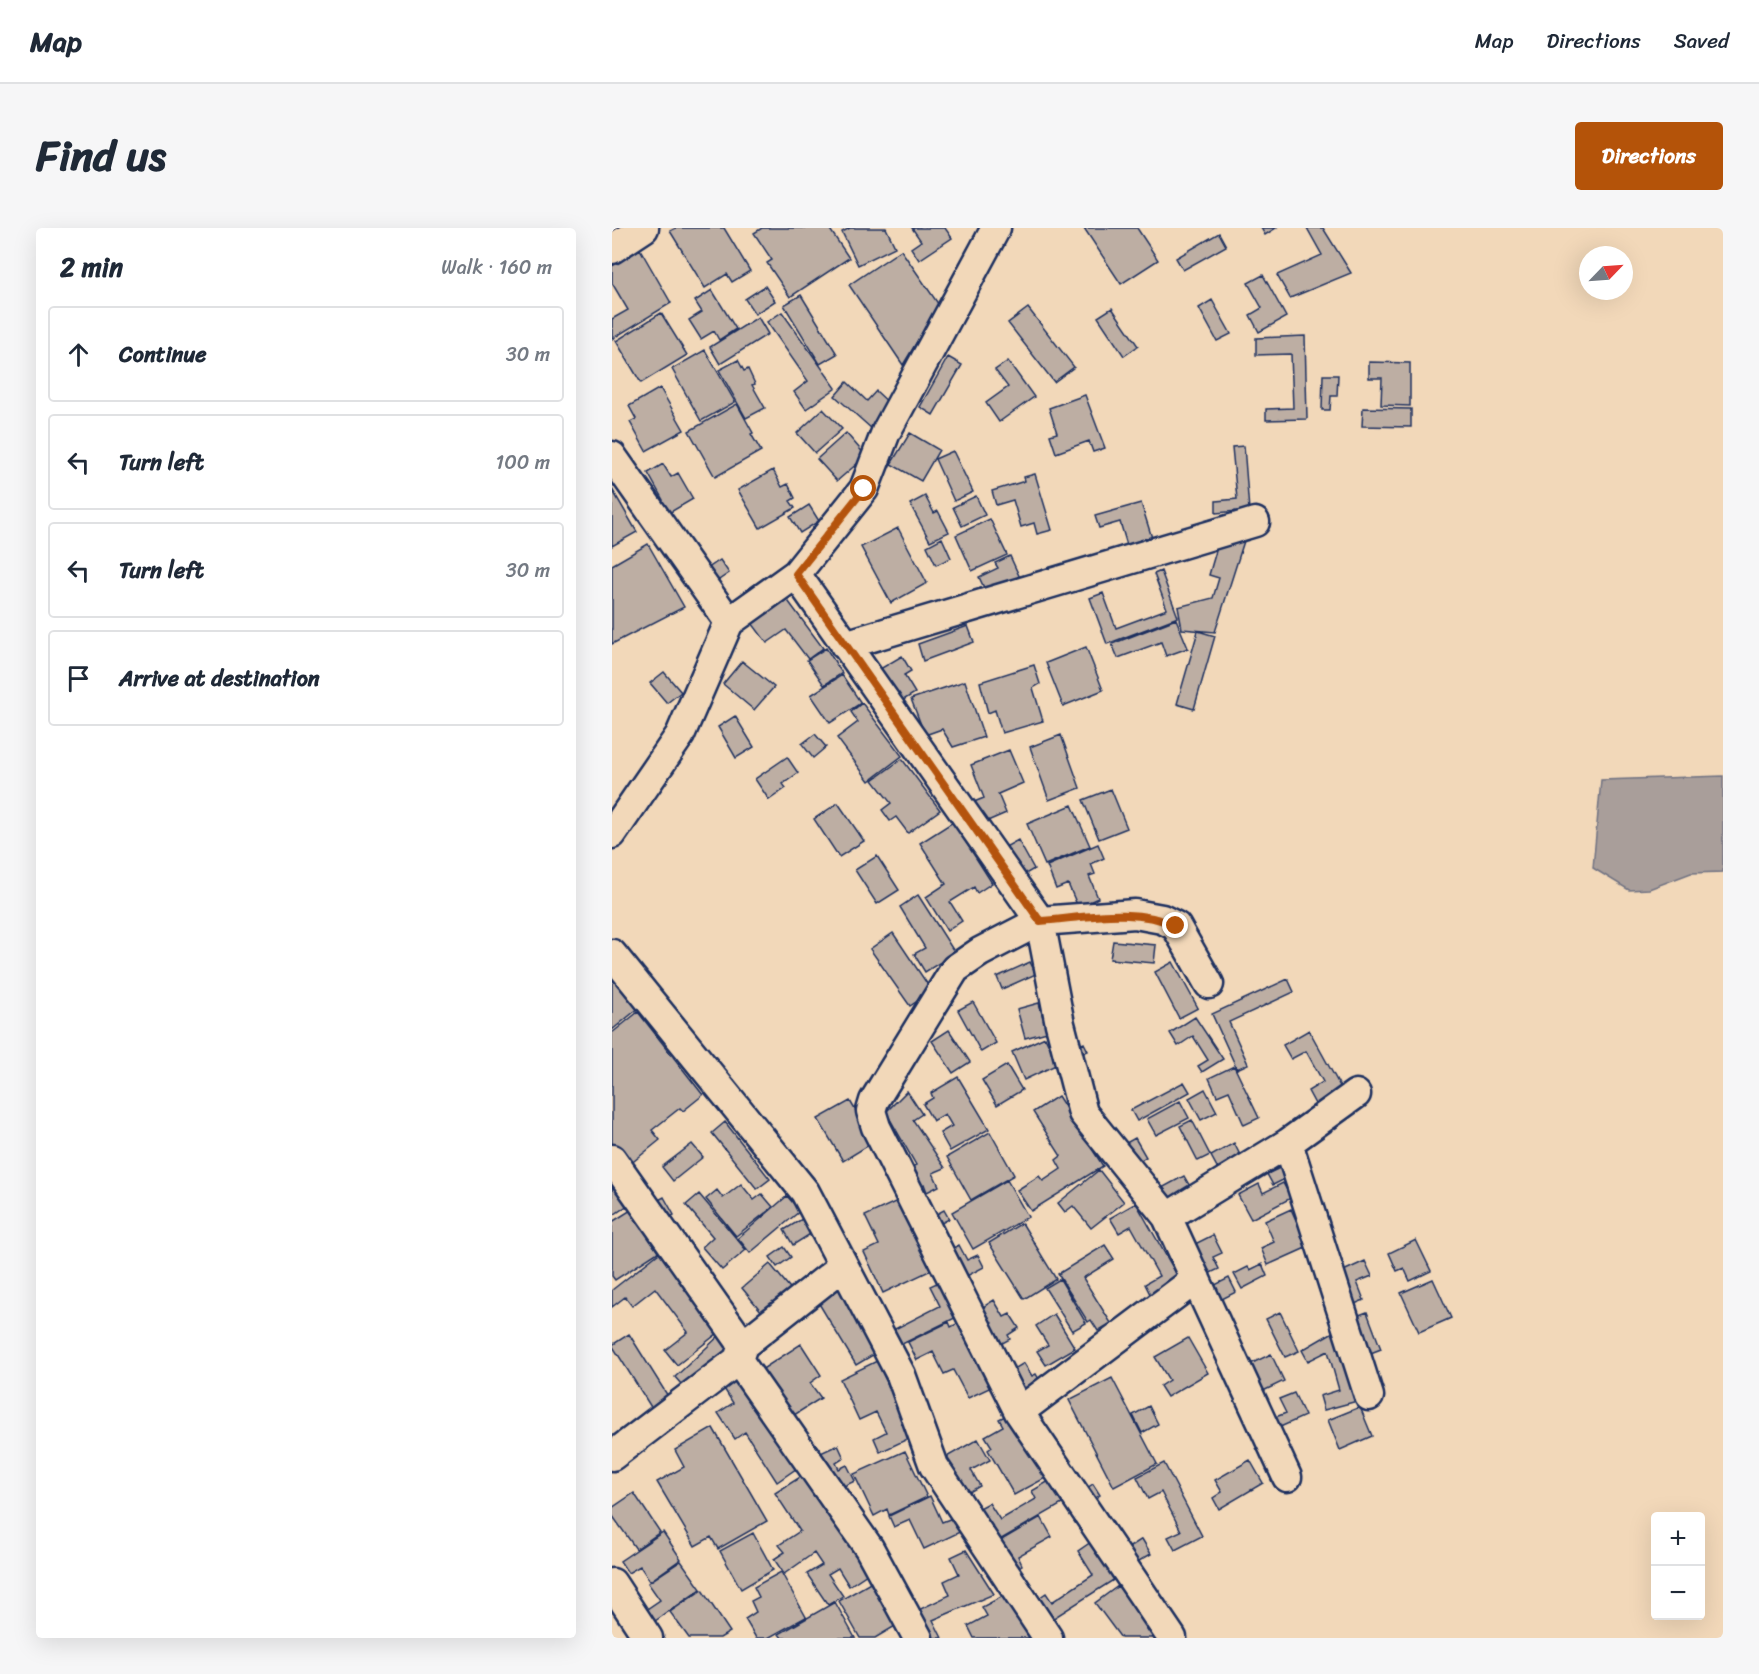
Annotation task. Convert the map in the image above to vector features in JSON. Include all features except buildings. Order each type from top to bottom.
[{"type":"street","points":[[612,249],[644,228]]},
{"type":"street","points":[[612,834],[680,735],[729,622],[796,574],[864,489],[886,432],[996,228]]},
{"type":"street","points":[[612,456],[729,622]]},
{"type":"street","points":[[845,645],[1255,522]]},
{"type":"street","points":[[796,574],[1040,921],[1060,1024],[1083,1113],[1167,1217],[1287,1477]]},
{"type":"street","points":[[1172,1638],[1019,1412],[876,1127],[871,1111],[874,1101],[955,969],[980,952],[1040,921],[1135,914],[1162,919],[1176,926],[1209,984]]},
{"type":"street","points":[[612,954],[805,1192],[901,1375],[934,1466],[1048,1638]]},
{"type":"street","points":[[1167,1217],[1288,1143],[1356,1094]]},
{"type":"street","points":[[1288,1143],[1369,1396]]},
{"type":"street","points":[[612,1159],[869,1548],[918,1638]]},
{"type":"street","points":[[612,1456],[843,1266]]},
{"type":"street","points":[[1019,1412],[1196,1279]]},
{"type":"street","points":[[612,1583],[648,1638]]},
{"type":"shaded area","points":[[1723,776],[1723,872],[1691,873],[1649,889],[1629,890],[1593,868],[1601,780]]},
{"type":"route","points":[[864,489],[796,574],[1040,921],[1135,914],[1162,919],[1176,926]]}]
